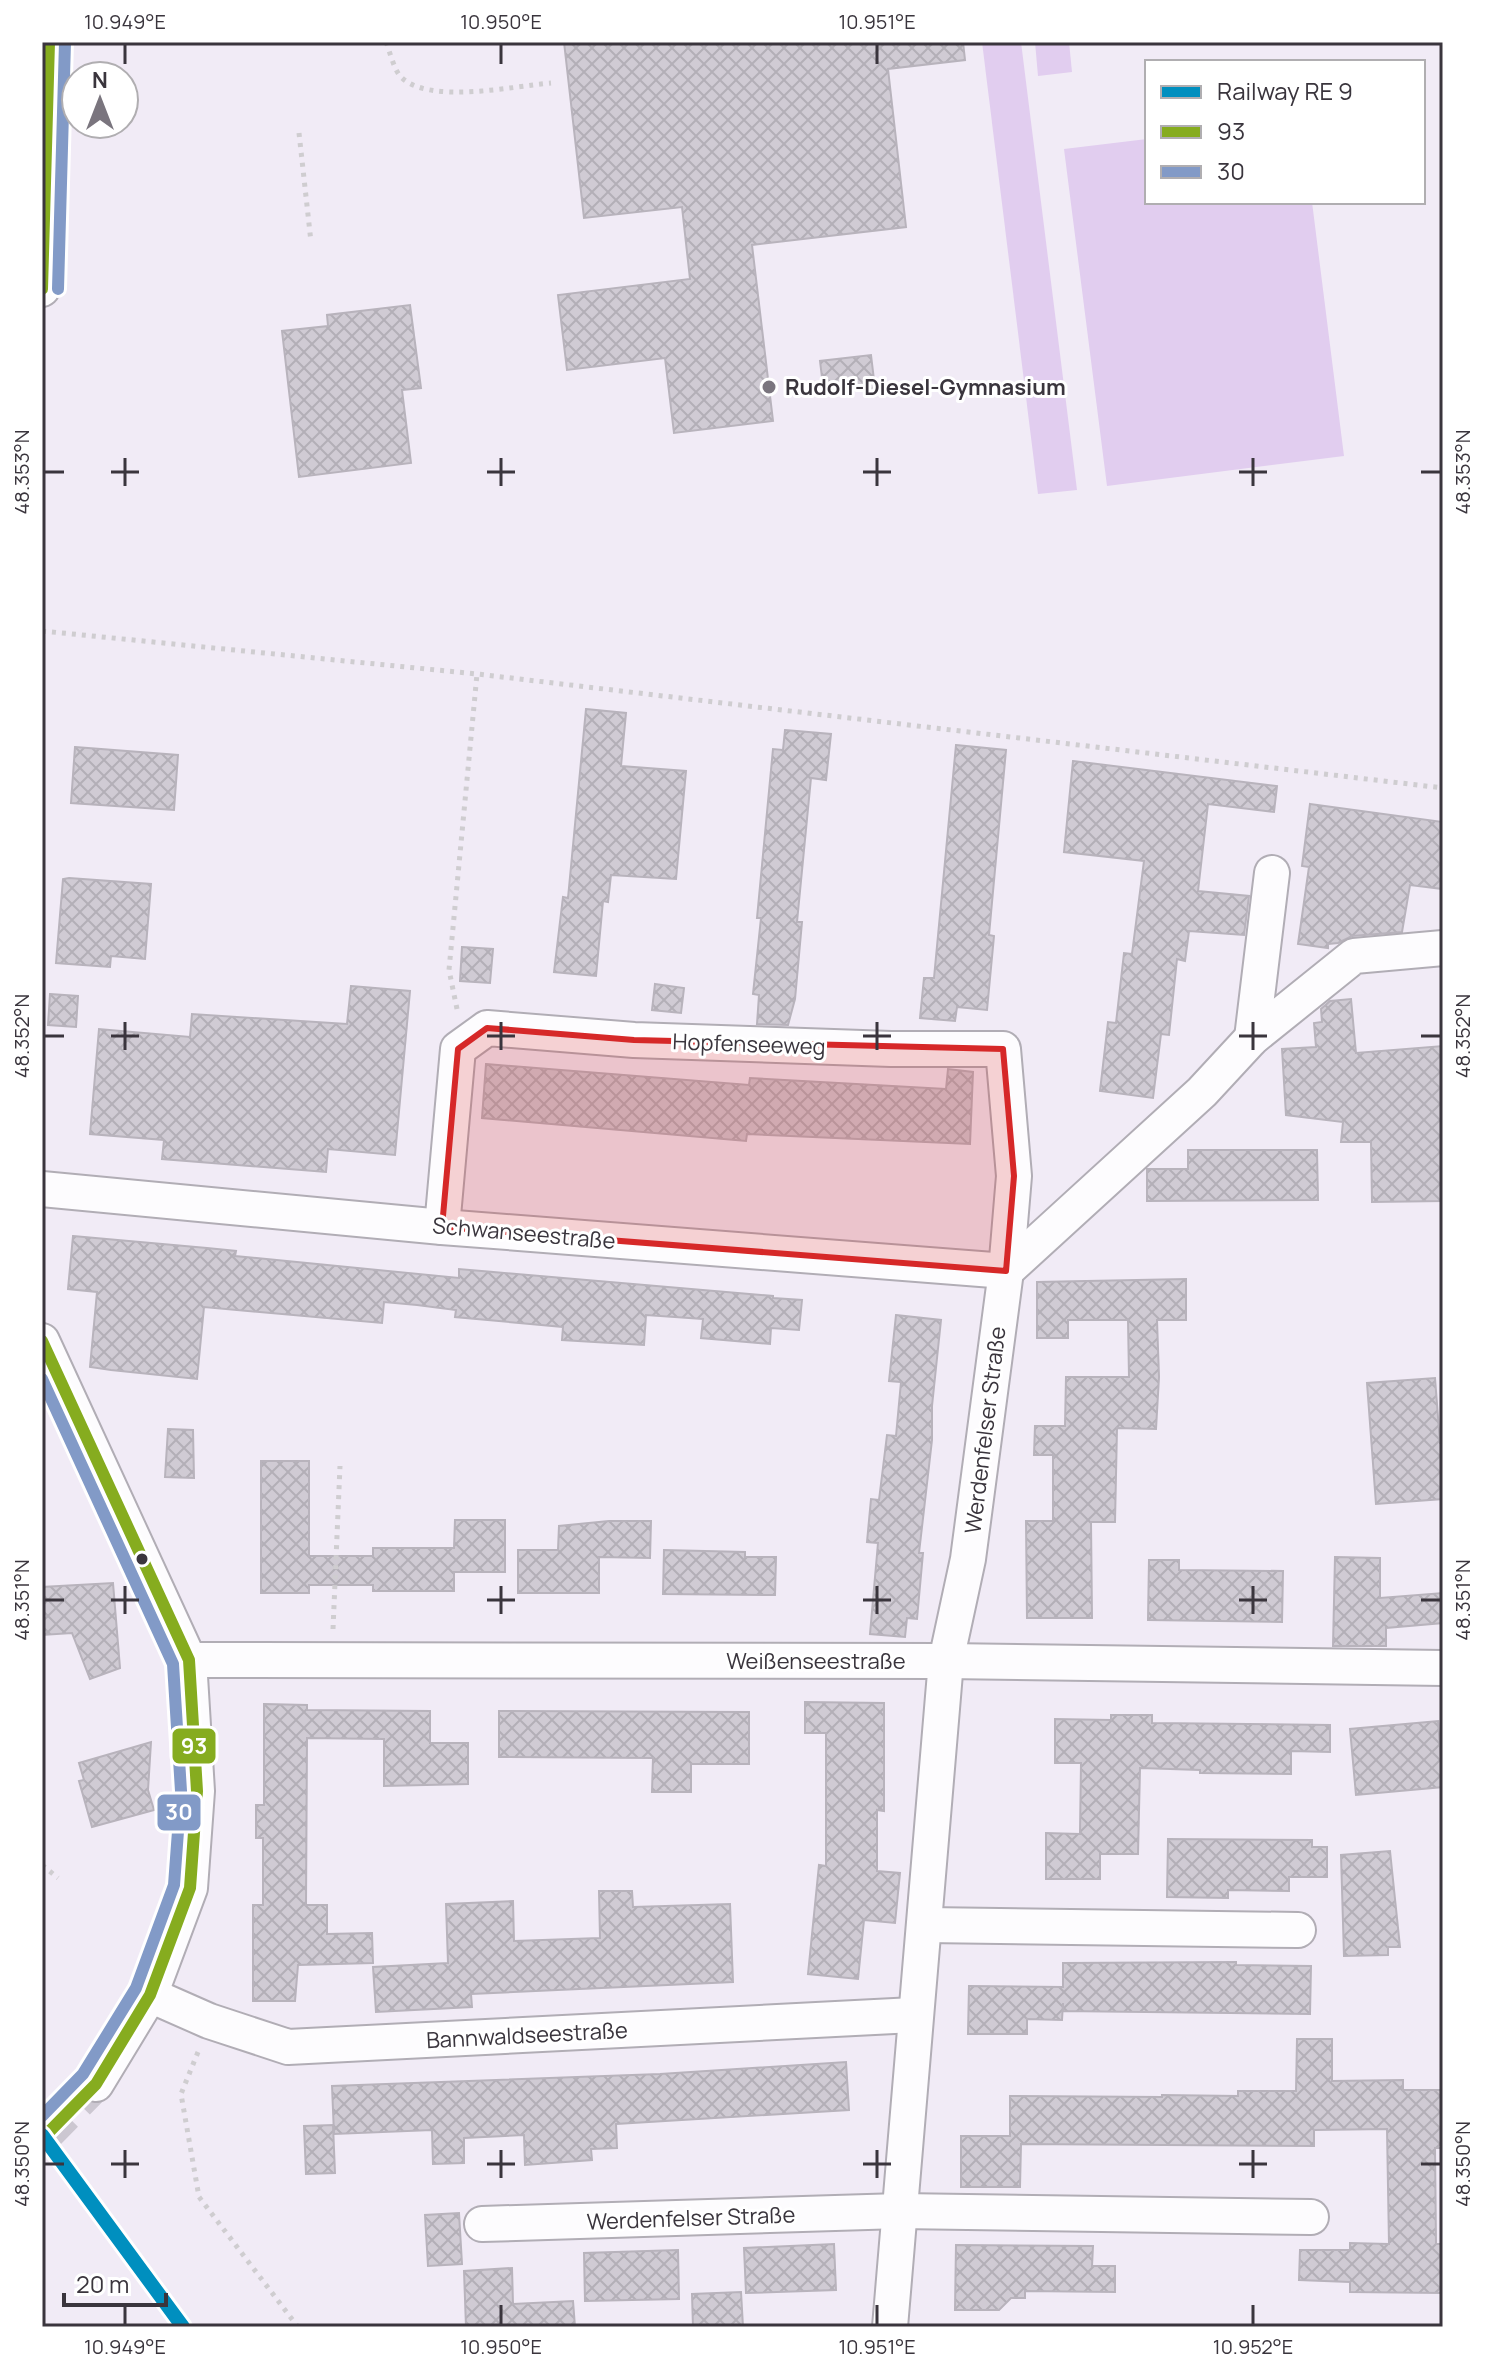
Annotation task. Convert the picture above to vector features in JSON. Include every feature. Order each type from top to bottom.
[{"type":"street","points":[[42,289],[49,42]]},
{"type":"street","points":[[1252,1038],[1272,873]]},
{"type":"street","points":[[1006,1271],[1202,1092],[1252,1038],[1354,956],[1443,948]]},
{"type":"street","name":"Hopfenseeweg","points":[[458,1049],[487,1028],[634,1040],[891,1049],[1003,1049],[1014,1176],[1006,1271]]},
{"type":"street","points":[[442,1227],[458,1049]]},
{"type":"street","name":"Schwanseestraße","points":[[42,1189],[442,1227],[1006,1271]]},
{"type":"street","name":"Werdenfelser Straße","points":[[890,2327],[946,1661],[968,1559],[1006,1271]]},
{"type":"street","points":[[42,1341],[189,1660],[197,1791],[190,1888],[150,1995],[96,2084]]},
{"type":"street","name":"Weißenseestraße","points":[[189,1660],[946,1661],[1443,1668]]},
{"type":"street","points":[[926,1925],[1298,1930]]},
{"type":"street","name":"Bannwaldseestraße","points":[[150,1995],[209,2021],[288,2047],[914,2015]]},
{"type":"street","name":"Werdenfelser Straße","points":[[482,2224],[900,2211],[1311,2217]]},
{"type":"path","points":[[386,42],[400,76],[414,85],[437,92],[551,83]]},
{"type":"path","points":[[299,133],[311,242]]},
{"type":"path","points":[[42,631],[477,674],[1443,788]]},
{"type":"path","points":[[458,1049],[461,1028],[449,970],[477,674]]},
{"type":"path","points":[[331,1662],[340,1466]]},
{"type":"path","points":[[42,1865],[58,1878]]},
{"type":"path","points":[[209,2021],[181,2094],[199,2197],[298,2327]]},
{"type":"highlighted area","points":[[487,1028],[634,1040],[1003,1049],[1014,1176],[1006,1271],[442,1227],[458,1049]]},
{"type":"shaded area","points":[[982,42],[1021,42],[1077,490],[1038,494]]},
{"type":"shaded area","points":[[1035,42],[1069,42],[1072,72],[1038,76]]},
{"type":"shaded area","points":[[1145,139],[1145,204],[1312,204],[1344,456],[1107,486],[1064,149]]},
{"type":"building","points":[[564,42],[963,42],[965,60],[888,69],[906,227],[752,245],[773,421],[674,433],[665,358],[567,370],[558,295],[690,279],[682,207],[584,218]]},
{"type":"building","points":[[410,305],[421,388],[402,390],[411,463],[299,477],[282,331],[328,326],[327,315]]},
{"type":"building","points":[[871,355],[875,388],[824,394],[820,361]]},
{"type":"building","points":[[586,709],[626,713],[621,766],[686,771],[676,879],[611,875],[608,902],[603,901],[596,976],[554,972],[563,897],[568,898]]},
{"type":"building","points":[[785,730],[831,734],[826,780],[811,778],[797,922],[802,922],[795,999],[788,1025],[757,1024],[759,995],[753,994],[761,918],[757,918],[773,749],[783,750]]},
{"type":"building","points":[[956,745],[1006,750],[989,935],[994,936],[987,1010],[957,1007],[955,1021],[920,1018],[924,978],[934,978]]},
{"type":"building","points":[[75,747],[178,755],[174,810],[71,803]]},
{"type":"building","points":[[1073,761],[1277,786],[1274,812],[1208,804],[1198,891],[1249,896],[1244,935],[1189,931],[1185,961],[1177,959],[1169,1035],[1161,1034],[1153,1098],[1100,1091],[1108,1022],[1116,1023],[1124,953],[1132,954],[1144,861],[1064,852]]},
{"type":"building","points":[[1310,804],[1443,822],[1443,889],[1410,885],[1402,932],[1352,936],[1328,944],[1328,948],[1298,944],[1309,867],[1302,866]]},
{"type":"building","points":[[63,879],[151,884],[145,959],[111,956],[110,967],[56,963]]},
{"type":"building","points":[[462,947],[493,949],[490,983],[460,981]]},
{"type":"building","points":[[655,984],[684,988],[681,1013],[652,1010]]},
{"type":"building","points":[[351,986],[410,991],[395,1155],[328,1149],[326,1172],[162,1159],[164,1140],[90,1134],[99,1029],[190,1037],[192,1014],[347,1024]]},
{"type":"building","points":[[50,994],[78,996],[76,1027],[48,1025]]},
{"type":"building","points":[[1351,999],[1356,1053],[1443,1046],[1443,1201],[1372,1202],[1371,1142],[1341,1142],[1343,1122],[1286,1115],[1282,1049],[1316,1047],[1314,1023],[1322,1022],[1321,1009],[1330,1001]]},
{"type":"building","points":[[486,1064],[749,1085],[750,1078],[946,1089],[948,1069],[973,1072],[970,1144],[747,1134],[746,1141],[482,1118]]},
{"type":"building","points":[[1188,1150],[1317,1150],[1318,1200],[1147,1201],[1147,1169],[1188,1169]]},
{"type":"building","points":[[73,1236],[236,1251],[235,1256],[459,1278],[459,1269],[773,1296],[802,1300],[799,1330],[771,1328],[770,1344],[701,1338],[703,1319],[646,1315],[644,1345],[562,1340],[563,1327],[455,1317],[456,1310],[384,1302],[382,1323],[204,1307],[197,1379],[111,1370],[90,1367],[97,1292],[68,1289]]},
{"type":"building","points":[[1186,1279],[1186,1320],[1157,1320],[1159,1377],[1156,1429],[1117,1428],[1115,1522],[1091,1522],[1092,1618],[1027,1618],[1026,1521],[1053,1521],[1053,1455],[1034,1455],[1035,1426],[1065,1426],[1066,1377],[1129,1377],[1128,1320],[1068,1320],[1068,1338],[1037,1338],[1037,1282]]},
{"type":"building","points":[[896,1315],[941,1320],[919,1553],[923,1553],[917,1619],[907,1618],[905,1637],[870,1634],[878,1543],[867,1542],[871,1499],[879,1500],[887,1435],[896,1436],[901,1382],[889,1381]]},
{"type":"building","points":[[1435,1378],[1440,1443],[1443,1443],[1443,1499],[1376,1504],[1367,1383]]},
{"type":"building","points":[[168,1429],[193,1430],[194,1478],[165,1477]]},
{"type":"building","points":[[261,1461],[309,1461],[309,1556],[373,1556],[373,1548],[454,1548],[455,1520],[505,1520],[505,1572],[454,1572],[454,1591],[373,1591],[373,1585],[309,1585],[309,1593],[261,1593]]},
{"type":"building","points":[[651,1521],[650,1558],[599,1557],[599,1593],[518,1593],[518,1550],[558,1550],[559,1526]]},
{"type":"building","points":[[664,1550],[745,1552],[745,1557],[776,1557],[775,1595],[663,1594]]},
{"type":"building","points":[[1335,1557],[1380,1558],[1380,1598],[1443,1593],[1443,1623],[1386,1628],[1386,1646],[1333,1646]]},
{"type":"building","points":[[1149,1560],[1179,1560],[1179,1570],[1283,1571],[1282,1622],[1148,1620]]},
{"type":"building","points":[[113,1583],[120,1668],[90,1679],[72,1633],[42,1635],[42,1587]]},
{"type":"building","points":[[805,1702],[884,1703],[884,1811],[877,1810],[877,1871],[900,1873],[895,1923],[864,1920],[858,1979],[808,1974],[819,1865],[826,1866],[826,1733],[805,1733]]},
{"type":"building","points":[[264,1704],[307,1705],[307,1710],[430,1711],[430,1743],[468,1743],[468,1784],[384,1786],[384,1739],[307,1738],[306,1905],[327,1905],[327,1934],[372,1933],[373,1963],[298,1965],[295,2001],[253,2001],[253,1905],[263,1905],[263,1838],[256,1838],[256,1805],[264,1805]]},
{"type":"building","points":[[499,1711],[749,1712],[749,1764],[691,1764],[691,1792],[652,1792],[653,1758],[499,1757]]},
{"type":"building","points":[[1111,1715],[1152,1715],[1152,1723],[1330,1725],[1330,1752],[1291,1751],[1291,1774],[1200,1773],[1200,1770],[1140,1768],[1138,1854],[1100,1854],[1100,1879],[1046,1879],[1046,1833],[1080,1834],[1081,1763],[1055,1763],[1055,1719],[1111,1720]]},
{"type":"building","points":[[1438,1721],[1443,1787],[1356,1795],[1350,1729]]},
{"type":"building","points":[[151,1742],[148,1790],[154,1810],[92,1827],[79,1781],[84,1780],[79,1763]]},
{"type":"building","points":[[1168,1839],[1312,1840],[1312,1847],[1327,1847],[1327,1877],[1289,1877],[1289,1891],[1228,1890],[1228,1898],[1167,1897]]},
{"type":"building","points":[[1390,1851],[1400,1947],[1388,1947],[1388,1955],[1344,1956],[1341,1855]]},
{"type":"building","points":[[599,1891],[632,1891],[633,1907],[730,1904],[733,1982],[471,1994],[472,2007],[376,2012],[373,1967],[448,1963],[446,1904],[513,1901],[514,1941],[600,1938]]},
{"type":"building","points":[[1236,1962],[1236,1965],[1311,1966],[1310,2014],[1063,2011],[1063,2003],[1062,2020],[1027,2019],[1027,2034],[968,2034],[969,1986],[1063,1987],[1063,1963]]},
{"type":"building","points":[[1297,2039],[1332,2039],[1332,2081],[1403,2080],[1403,2090],[1443,2090],[1443,2148],[1435,2148],[1436,2244],[1443,2244],[1443,2293],[1350,2292],[1350,2282],[1299,2280],[1300,2250],[1350,2250],[1350,2243],[1389,2244],[1387,2129],[1314,2130],[1314,2146],[1021,2144],[1020,2187],[961,2187],[961,2136],[1010,2136],[1010,2096],[1238,2096],[1238,2091],[1296,2091]]},
{"type":"building","points":[[846,2062],[849,2110],[616,2124],[617,2148],[591,2149],[592,2160],[525,2165],[524,2135],[464,2138],[464,2163],[433,2164],[432,2130],[334,2134],[332,2086],[660,2074]]},
{"type":"building","points":[[333,2125],[335,2173],[306,2174],[304,2126]]},
{"type":"building","points":[[459,2213],[462,2264],[428,2266],[425,2215]]},
{"type":"building","points":[[834,2244],[836,2290],[746,2293],[744,2248]]},
{"type":"building","points":[[956,2245],[1093,2246],[1092,2266],[1115,2266],[1115,2292],[1025,2291],[1025,2298],[1011,2298],[999,2310],[955,2310]]},
{"type":"building","points":[[678,2250],[679,2299],[585,2301],[584,2253]]},
{"type":"building","points":[[512,2268],[513,2304],[573,2301],[575,2327],[466,2327],[464,2271]]},
{"type":"building","points":[[741,2292],[743,2327],[693,2327],[692,2294]]},
{"type":"tunnel","points":[[42,2139],[96,2084]]},
{"type":"transit line","name":"93","points":[[42,289],[49,42]]},
{"type":"transit line","name":"30","points":[[58,289],[65,42]]},
{"type":"transit line","name":"93","points":[[42,1341],[189,1660],[197,1791],[190,1888],[150,1995],[96,2084],[42,2139]]},
{"type":"transit line","name":"30","points":[[42,1379],[173,1664],[181,1791],[174,1885],[136,1988],[83,2074],[42,2116]]},
{"type":"transit line","points":[[42,2135],[183,2327]]},
{"type":"place","name":"Rudolf-Diesel-Gymnasium","points":[[769,387]]}]
